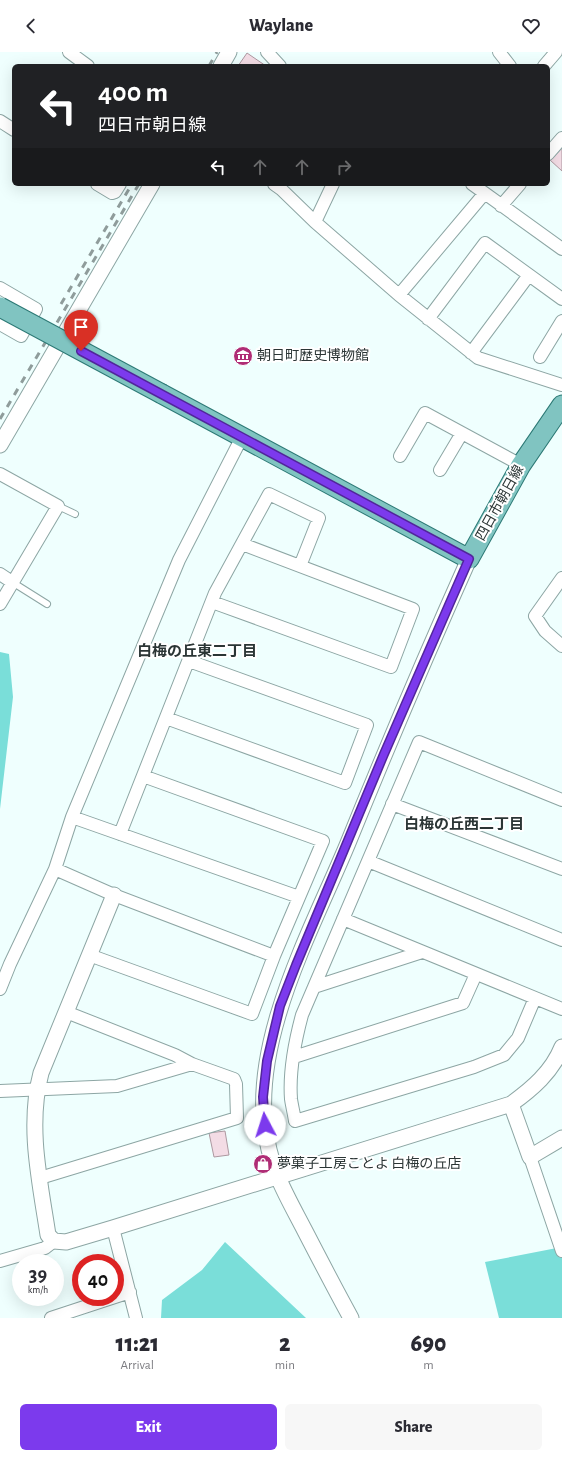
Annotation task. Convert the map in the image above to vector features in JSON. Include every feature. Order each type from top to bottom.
[{"type":"main road","points":[[0,308],[469,559]]},
{"type":"main road","name":"四日市朝日線","points":[[469,559],[521,465],[562,405]]},
{"type":"street","points":[[69,52],[85,64]]},
{"type":"street","points":[[222,64],[229,52]]},
{"type":"street","points":[[267,52],[278,64]]},
{"type":"street","points":[[499,52],[508,64]]},
{"type":"street","points":[[546,64],[556,52]]},
{"type":"street","points":[[0,121],[12,129]]},
{"type":"street","points":[[550,152],[562,138]]},
{"type":"street","points":[[100,186],[112,193],[115,192],[119,186]]},
{"type":"street","points":[[0,445],[151,186]]},
{"type":"street","points":[[277,186],[315,222],[399,296],[478,358],[562,385]]},
{"type":"street","points":[[315,222],[332,186]]},
{"type":"street","points":[[474,186],[562,249]]},
{"type":"street","points":[[501,206],[518,186]]},
{"type":"street","points":[[399,296],[484,194]]},
{"type":"street","points":[[428,319],[485,243],[562,299]]},
{"type":"street","points":[[471,353],[529,275]]},
{"type":"street","points":[[0,288],[36,309],[21,336],[0,324]]},
{"type":"street","points":[[540,357],[562,321]]},
{"type":"street","points":[[400,456],[425,413],[521,465]]},
{"type":"street","points":[[440,470],[462,433]]},
{"type":"street","points":[[0,990],[5,963],[55,869],[72,817],[179,560],[242,437]]},
{"type":"street","points":[[0,474],[58,506],[0,604]]},
{"type":"street","points":[[120,834],[212,602],[268,494],[318,518],[300,566]]},
{"type":"street","points":[[212,602],[391,667],[413,610],[242,544]]},
{"type":"street","points":[[351,1318],[277,1177],[266,1139],[263,1097],[267,1061],[280,1006],[296,965],[384,754],[469,559]]},
{"type":"street","points":[[0,574],[12,582]]},
{"type":"street","points":[[562,578],[535,616],[545,631],[562,646]]},
{"type":"street","points":[[166,718],[345,783],[367,725],[189,661]]},
{"type":"street","points":[[535,998],[518,1038],[504,1055],[474,1067],[295,1121],[291,1099],[292,1074],[296,1038],[302,1015],[418,742],[562,800]]},
{"type":"street","points":[[89,955],[252,1014],[274,956],[323,841],[143,776]]},
{"type":"street","points":[[392,804],[562,869]]},
{"type":"street","points":[[72,817],[299,897]]},
{"type":"street","points":[[368,861],[562,940]]},
{"type":"street","points":[[55,869],[114,895],[274,956]]},
{"type":"street","points":[[114,895],[41,1073],[37,1090],[35,1140],[48,1235],[54,1241],[66,1242],[113,1228],[511,1104],[529,1091],[546,1074],[562,1047]]},
{"type":"street","points":[[343,919],[562,1009]]},
{"type":"street","points":[[314,987],[422,952]]},
{"type":"street","points":[[294,1057],[463,1003],[476,974]]},
{"type":"street","points":[[40,1178],[237,1118],[236,1084],[234,1080],[66,1012]]},
{"type":"street","points":[[0,1091],[117,1086],[192,1064]]},
{"type":"street","points":[[511,1104],[562,1251]]},
{"type":"street","points":[[530,1157],[562,1138]]},
{"type":"street","points":[[113,1228],[136,1318]]},
{"type":"street","points":[[0,1261],[45,1248],[54,1241]]},
{"type":"street","points":[[51,1318],[130,1292]]},
{"type":"lane","points":[[58,506],[75,514]]},
{"type":"lane","points":[[12,582],[47,604]]},
{"type":"shaded area","points":[[0,652],[9,654],[13,697],[0,809]]},
{"type":"shaded area","points":[[225,1242],[306,1318],[161,1318],[162,1300],[202,1270]]},
{"type":"shaded area","points":[[562,1247],[562,1318],[499,1318],[485,1262]]},
{"type":"building","points":[[247,53],[263,64],[239,64]]},
{"type":"building","points":[[562,147],[562,171],[550,160]]},
{"type":"building","points":[[225,1131],[229,1155],[214,1157],[209,1133]]},
{"type":"railway","points":[[210,64],[217,52]]},
{"type":"railway","points":[[61,304],[131,186]]},
{"type":"railway","points":[[0,419],[138,186]]},
{"type":"place","name":"朝日町歴史博物館","points":[[243,356]]},
{"type":"place","name":"夢菓子工房ことよ 白梅の丘店","points":[[263,1164]]},
{"type":"district","name":"白梅の丘東二丁目","points":[[197,651]]},
{"type":"district","name":"白梅の丘西二丁目","points":[[464,824]]},
{"type":"route","points":[[81,351],[469,559],[384,754],[280,1006],[267,1061],[263,1097],[265,1125]]}]
